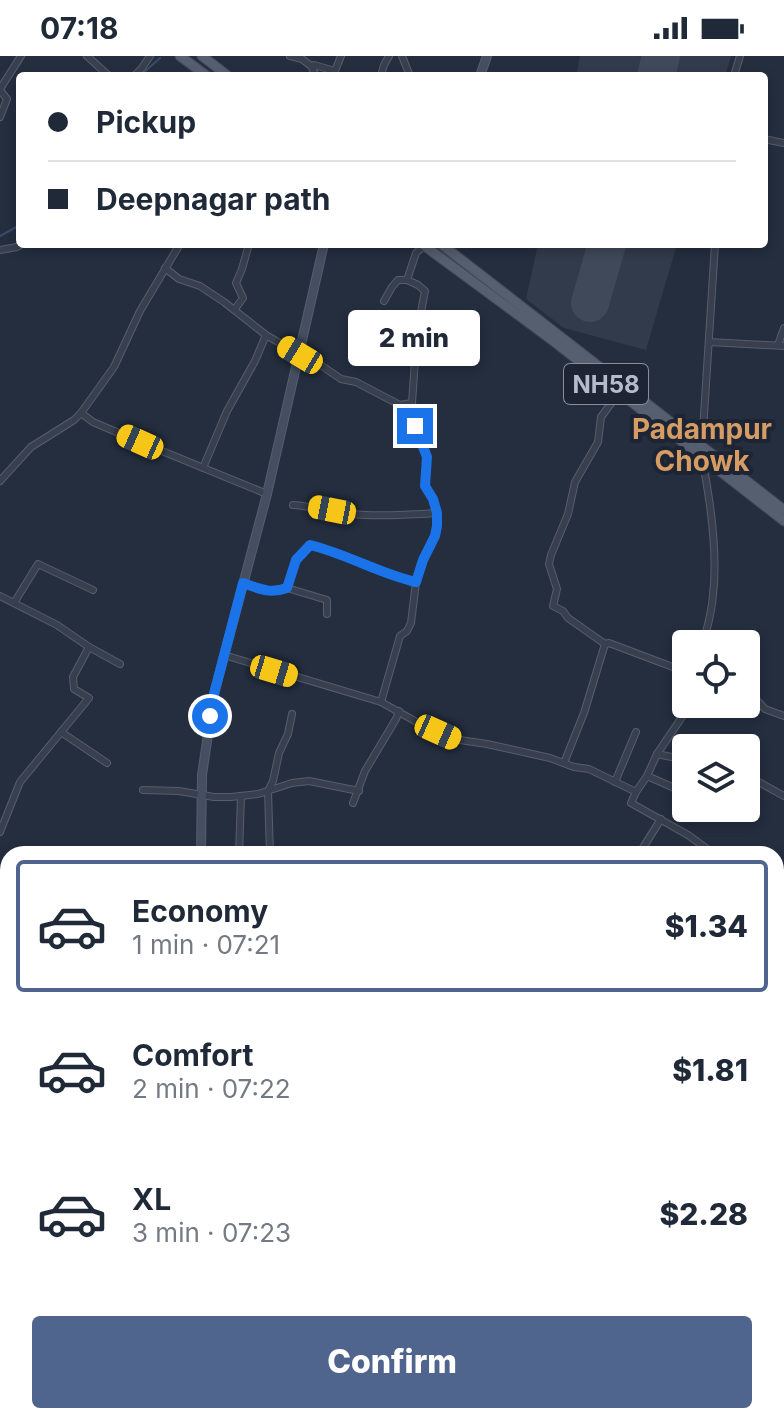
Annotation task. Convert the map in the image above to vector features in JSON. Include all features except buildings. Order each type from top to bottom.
[{"type":"main road","points":[[180,56],[200,72]]},
{"type":"main road","points":[[206,59],[223,72]]},
{"type":"main road","name":"NH58","points":[[434,248],[784,521]]},
{"type":"main road","name":"NH58","points":[[434,248],[702,445],[784,510]]},
{"type":"street","points":[[0,117],[7,99],[0,90],[21,56]]},
{"type":"street","points":[[87,56],[105,72]]},
{"type":"street","points":[[138,72],[150,56]]},
{"type":"street","points":[[290,56],[302,57],[314,72]]},
{"type":"street","points":[[311,66],[330,72]]},
{"type":"street","points":[[0,481],[31,447],[81,413],[114,367],[175,248]]},
{"type":"street","points":[[235,309],[243,298],[236,283],[248,248]]},
{"type":"street","points":[[201,846],[202,775],[214,694],[267,494],[323,248]]},
{"type":"street","points":[[407,280],[416,253],[425,248]]},
{"type":"street","points":[[706,630],[714,590],[713,538],[701,456],[715,248]]},
{"type":"street","points":[[165,268],[179,279],[200,286],[266,335],[300,355],[306,355],[341,379],[356,382],[400,405],[412,403]]},
{"type":"street","points":[[381,702],[400,636],[411,623],[416,582],[437,526],[433,499],[425,486],[427,457],[415,426],[412,403],[415,343],[425,291],[407,280],[398,280],[384,301]]},
{"type":"street","points":[[709,342],[781,346],[784,328]]},
{"type":"street","points":[[203,468],[227,411],[266,335]]},
{"type":"street","points":[[618,394],[601,417],[598,442],[575,482],[568,514],[549,564],[557,589],[553,606],[605,644],[672,667]]},
{"type":"street","points":[[81,413],[93,422],[267,494]]},
{"type":"street","points":[[293,505],[343,513],[437,513]]},
{"type":"street","points":[[287,588],[296,560],[310,545],[416,582]]},
{"type":"street","points":[[14,603],[38,564],[93,590]]},
{"type":"street","points":[[243,583],[265,591],[287,588],[327,600],[327,614]]},
{"type":"street","points":[[0,596],[57,625],[120,664]]},
{"type":"street","points":[[564,763],[584,713],[605,644]]},
{"type":"street","points":[[0,832],[20,782],[89,698],[74,689],[73,677],[89,647]]},
{"type":"street","points":[[224,655],[381,702],[453,739],[487,744],[589,769],[636,792]]},
{"type":"street","points":[[760,704],[765,709],[784,716]]},
{"type":"street","points":[[353,803],[365,771],[399,711]]},
{"type":"street","points":[[270,846],[268,791],[292,714]]},
{"type":"street","points":[[681,718],[657,754],[631,803],[703,846]]},
{"type":"street","points":[[61,732],[107,763]]},
{"type":"street","points":[[615,782],[636,732]]},
{"type":"street","points":[[657,754],[672,757]]},
{"type":"street","points":[[647,776],[672,787]]},
{"type":"street","points":[[143,790],[241,797],[309,781],[359,791]]},
{"type":"street","points":[[760,783],[784,796]]},
{"type":"street","points":[[239,846],[241,797]]},
{"type":"street","points":[[644,846],[661,819]]},
{"type":"shaded area","points":[[580,56],[731,56],[726,72],[577,72]]},
{"type":"shaded area","points":[[537,248],[676,248],[646,350],[564,328],[526,299]]},
{"type":"waterway","points":[[144,72],[160,58]]},
{"type":"waterway","points":[[0,236],[16,227]]},
{"type":"runway","points":[[657,72],[661,56]]},
{"type":"runway","points":[[590,303],[606,248]]},
{"type":"district","name":"Padampur Chowk","points":[[702,445]]},
{"type":"route","points":[[210,716],[243,583],[265,591],[287,588],[296,560],[310,545],[416,582],[435,536],[437,513],[425,486],[427,457],[415,426]]}]
